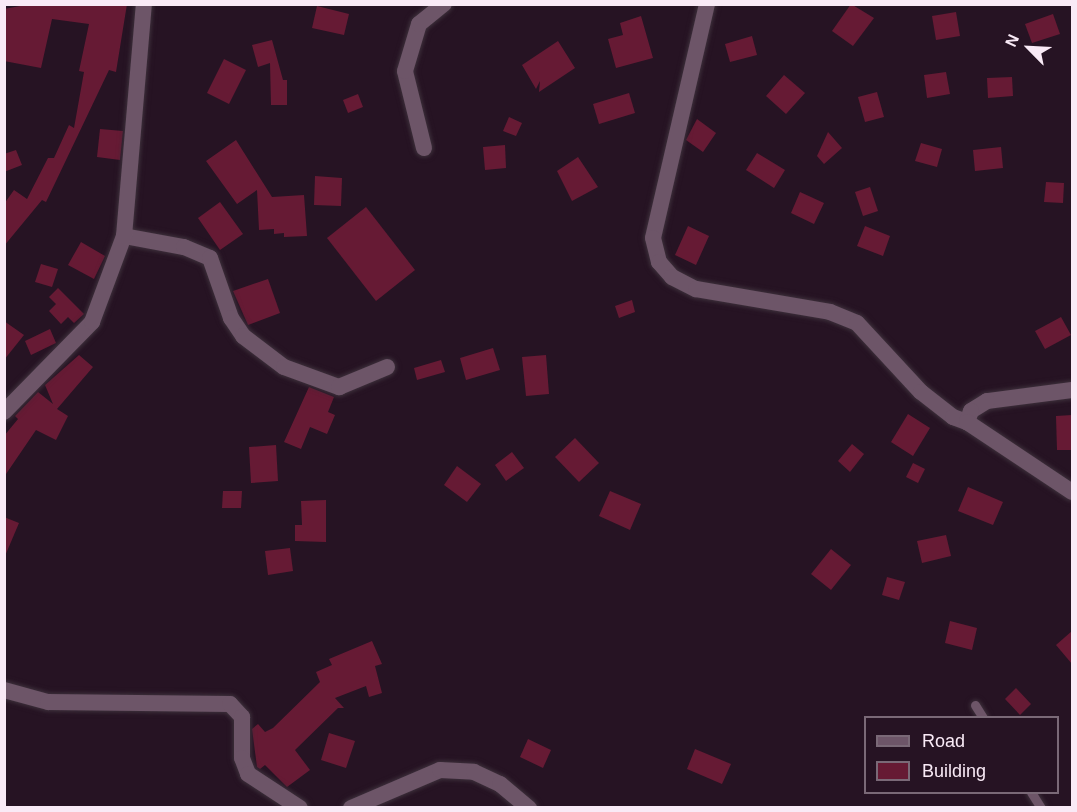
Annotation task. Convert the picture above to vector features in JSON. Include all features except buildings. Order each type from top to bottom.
[{"type":"street","points":[[4,412],[92,322],[124,236],[144,4]]},
{"type":"street","points":[[424,148],[405,71],[419,24],[444,4]]},
{"type":"street","points":[[707,4],[653,238],[659,262],[672,277],[696,289],[830,312],[857,323],[921,392],[953,417],[967,422],[1072,492]]},
{"type":"street","points":[[124,236],[184,247],[210,258],[231,318],[243,336],[284,367],[339,387],[387,367]]},
{"type":"street","points":[[967,422],[971,411],[987,401],[1072,390]]},
{"type":"street","points":[[4,690],[48,702],[230,704],[242,717],[242,758],[248,774],[300,807]]},
{"type":"street","points":[[351,807],[440,770],[474,772],[500,784],[529,807]]},
{"type":"lane","points":[[975,705],[982,716]]},
{"type":"lane","points":[[1032,794],[1041,807]]}]
